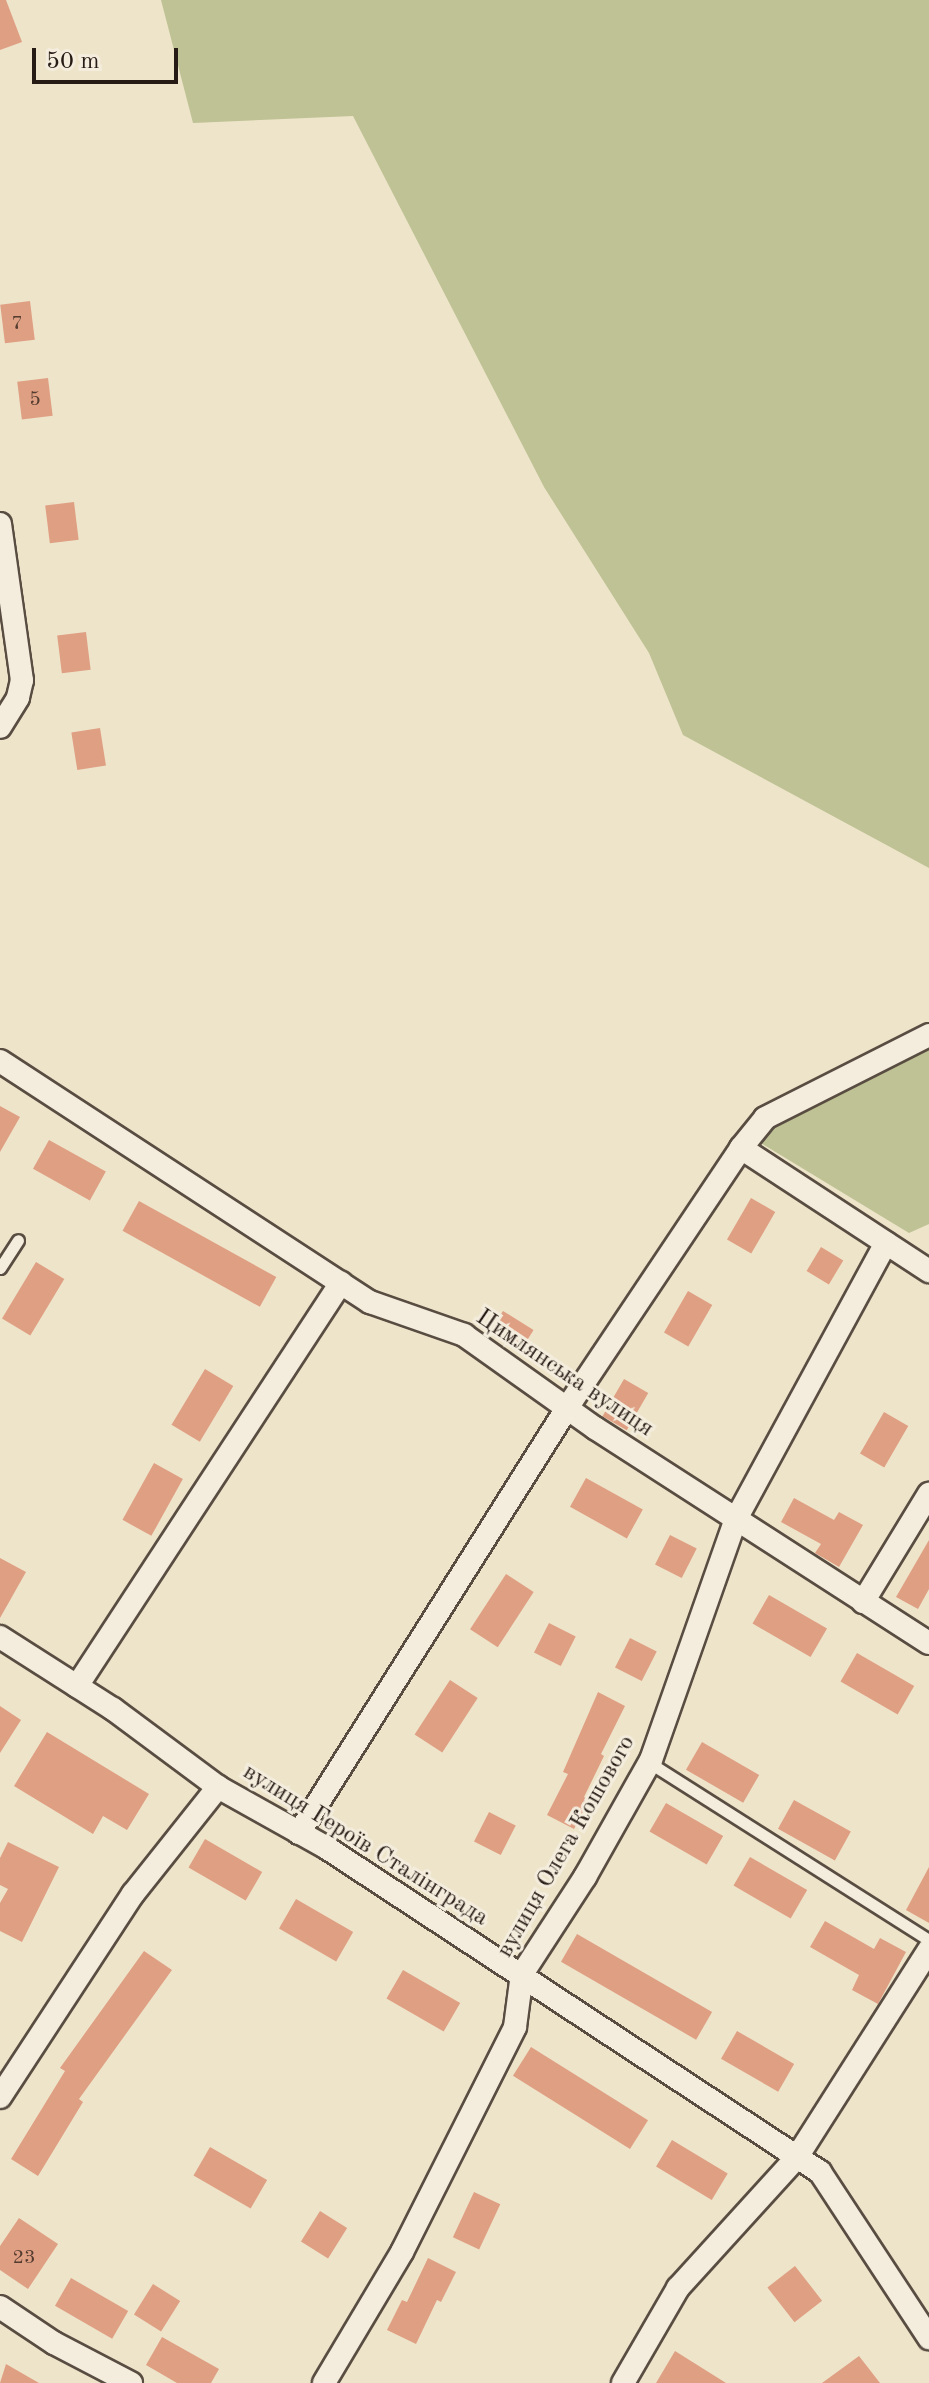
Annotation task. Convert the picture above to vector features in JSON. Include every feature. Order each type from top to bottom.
[{"type":"street","points":[[0,524],[22,680],[18,698],[0,727]]},
{"type":"street","points":[[299,1833],[567,1408],[741,1148],[765,1118],[929,1035]]},
{"type":"street","name":"Цимлянська вулиця","points":[[0,1061],[370,1302],[464,1335],[567,1408],[929,1643]]},
{"type":"street","points":[[741,1148],[929,1271]]},
{"type":"street","name":"вулиця Олега Кошового","points":[[324,2383],[402,2252],[515,2027],[522,1974],[585,1877],[650,1763],[736,1519],[886,1243]]},
{"type":"street","points":[[77,1686],[341,1283]]},
{"type":"street","points":[[863,1602],[929,1494]]},
{"type":"street","name":"вулиця Героїв Сталінграда","points":[[0,1637],[77,1686],[218,1787],[299,1833],[522,1974],[820,2172],[929,2338]]},
{"type":"street","points":[[0,2097],[133,1894],[218,1787]]},
{"type":"street","points":[[623,2383],[678,2288],[797,2157],[929,1950]]},
{"type":"street","points":[[0,2307],[54,2343],[122,2380]]},
{"type":"lane","points":[[0,1268],[18,1240]]},
{"type":"lane","points":[[650,1763],[929,1940]]},
{"type":"green space","points":[[161,0],[929,0],[929,868],[683,735],[649,653],[544,487],[353,116],[193,123]]},
{"type":"green space","points":[[929,1047],[929,1224],[909,1233],[754,1139]]},
{"type":"building","points":[[0,0],[6,0],[22,42],[0,50]]},
{"type":"building","points":[[30,301],[35,340],[5,343],[0,305]]},
{"type":"building","points":[[48,378],[53,416],[22,419],[17,382]]},
{"type":"building","points":[[74,502],[79,540],[50,543],[45,506]]},
{"type":"building","points":[[86,632],[91,670],[62,673],[57,636]]},
{"type":"building","points":[[100,728],[106,766],[77,770],[71,733]]},
{"type":"building","points":[[0,1106],[20,1117],[0,1152]]},
{"type":"building","points":[[49,1140],[106,1172],[90,1200],[33,1169]]},
{"type":"building","points":[[751,1198],[775,1212],[751,1254],[727,1240]]},
{"type":"building","points":[[139,1201],[276,1277],[260,1307],[123,1231]]},
{"type":"building","points":[[821,1247],[843,1260],[829,1284],[807,1271]]},
{"type":"building","points":[[36,1262],[64,1279],[30,1336],[2,1319]]},
{"type":"building","points":[[688,1291],[712,1305],[688,1347],[664,1333]]},
{"type":"building","points":[[503,1311],[534,1330],[520,1352],[489,1333]]},
{"type":"building","points":[[205,1369],[233,1386],[200,1442],[172,1425]]},
{"type":"building","points":[[624,1379],[648,1393],[627,1430],[602,1416]]},
{"type":"building","points":[[884,1412],[908,1426],[884,1468],[860,1454]]},
{"type":"building","points":[[154,1463],[183,1479],[151,1536],[122,1520]]},
{"type":"building","points":[[586,1478],[643,1510],[627,1538],[570,1507]]},
{"type":"building","points":[[794,1498],[834,1520],[839,1512],[863,1525],[839,1567],[815,1553],[821,1544],[781,1522]]},
{"type":"building","points":[[670,1535],[697,1549],[682,1578],[655,1564]]},
{"type":"building","points":[[929,1540],[929,1589],[918,1609],[896,1597]]},
{"type":"building","points":[[0,1558],[26,1572],[0,1618]]},
{"type":"building","points":[[506,1574],[534,1592],[498,1647],[470,1629]]},
{"type":"building","points":[[769,1595],[827,1628],[811,1657],[752,1624]]},
{"type":"building","points":[[549,1623],[576,1637],[561,1666],[534,1652]]},
{"type":"building","points":[[630,1638],[657,1652],[642,1681],[615,1667]]},
{"type":"building","points":[[857,1653],[914,1686],[898,1715],[840,1682]]},
{"type":"building","points":[[450,1680],[478,1698],[442,1752],[415,1735]]},
{"type":"building","points":[[598,1692],[625,1706],[601,1754],[604,1756],[584,1797],[589,1800],[574,1829],[547,1815],[568,1774],[563,1772]]},
{"type":"building","points":[[0,1706],[21,1720],[0,1753]]},
{"type":"building","points":[[47,1732],[149,1794],[127,1830],[103,1816],[93,1834],[14,1786]]},
{"type":"building","points":[[702,1742],[759,1775],[743,1803],[686,1770]]},
{"type":"building","points":[[794,1800],[851,1832],[835,1860],[778,1829]]},
{"type":"building","points":[[666,1803],[723,1836],[707,1865],[650,1832]]},
{"type":"building","points":[[489,1812],[516,1826],[501,1855],[474,1841]]},
{"type":"building","points":[[205,1839],[262,1872],[246,1901],[188,1868]]},
{"type":"building","points":[[8,1842],[59,1867],[22,1942],[0,1931],[0,1903],[8,1889],[0,1885],[0,1858]]},
{"type":"building","points":[[750,1857],[807,1890],[791,1919],[734,1886]]},
{"type":"building","points":[[929,1867],[929,1923],[906,1910]]},
{"type":"building","points":[[296,1899],[353,1932],[336,1961],[279,1928]]},
{"type":"building","points":[[825,1921],[874,1949],[880,1938],[906,1952],[878,2004],[852,1990],[859,1975],[810,1947]]},
{"type":"building","points":[[577,1934],[712,2012],[696,2040],[561,1962]]},
{"type":"building","points":[[144,1951],[172,1970],[79,2099],[83,2102],[38,2176],[11,2159],[65,2071],[60,2068]]},
{"type":"building","points":[[403,1970],[460,2003],[444,2032],[386,1999]]},
{"type":"building","points":[[737,2031],[794,2064],[778,2092],[721,2059]]},
{"type":"building","points":[[531,2047],[648,2120],[630,2149],[513,2076]]},
{"type":"building","points":[[672,2140],[728,2173],[712,2200],[656,2167]]},
{"type":"building","points":[[210,2147],[267,2180],[251,2209],[193,2176]]},
{"type":"building","points":[[474,2192],[500,2204],[479,2250],[453,2237]]},
{"type":"building","points":[[320,2211],[347,2228],[328,2258],[301,2242]]},
{"type":"building","points":[[19,2218],[58,2244],[28,2289],[0,2270],[0,2246]]},
{"type":"building","points":[[428,2258],[456,2272],[441,2302],[437,2300],[416,2344],[387,2330],[402,2300],[407,2302]]},
{"type":"building","points":[[795,2266],[822,2301],[795,2322],[767,2288]]},
{"type":"building","points":[[71,2278],[128,2311],[112,2339],[55,2306]]},
{"type":"building","points":[[153,2284],[180,2301],[161,2331],[134,2315]]},
{"type":"building","points":[[162,2337],[219,2369],[211,2383],[177,2383],[146,2365]]},
{"type":"building","points":[[675,2351],[726,2383],[656,2383]]},
{"type":"building","points":[[859,2356],[880,2383],[822,2383]]},
{"type":"building","points":[[6,2364],[39,2383],[0,2383]]}]
